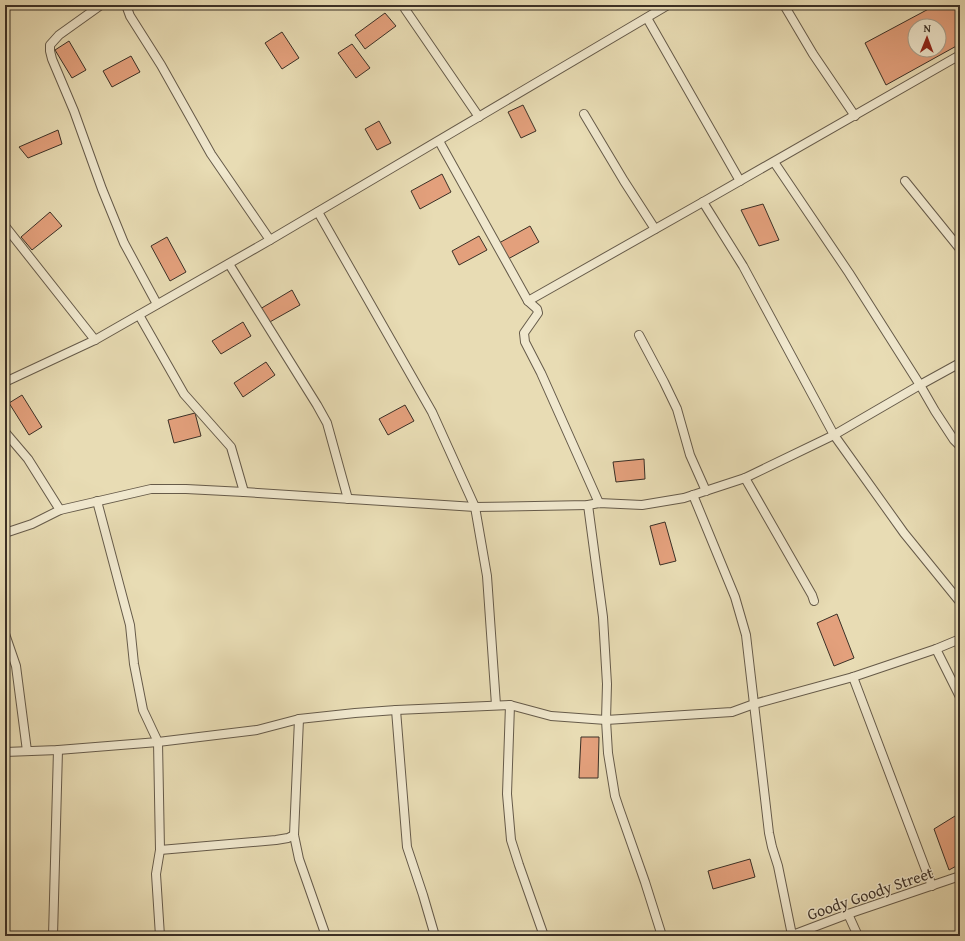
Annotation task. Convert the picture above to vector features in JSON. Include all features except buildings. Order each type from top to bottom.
[{"type":"street","points":[[101,5],[60,35],[50,45],[50,51],[124,243],[157,304]]},
{"type":"street","points":[[126,5],[130,16],[161,65],[211,154],[270,240]]},
{"type":"street","points":[[405,5],[406,9],[479,117]]},
{"type":"street","points":[[784,5],[813,54],[855,116]]},
{"type":"street","points":[[5,382],[95,340],[139,315],[318,212],[666,6]]},
{"type":"street","points":[[647,18],[740,182]]},
{"type":"street","points":[[528,301],[740,182],[960,55]]},
{"type":"street","points":[[584,114],[655,229]]},
{"type":"street","points":[[438,141],[528,301],[537,309],[538,313],[524,333],[525,342],[541,373],[599,503]]},
{"type":"street","points":[[774,162],[849,273],[946,428],[960,446]]},
{"type":"street","points":[[905,181],[960,249]]},
{"type":"street","points":[[704,202],[743,266],[834,435],[904,533],[960,602]]},
{"type":"street","points":[[318,212],[432,412],[475,507],[487,576],[496,705]]},
{"type":"street","points":[[5,226],[95,340]]},
{"type":"street","points":[[228,264],[327,423],[348,499]]},
{"type":"street","points":[[139,315],[184,394],[231,447],[244,492]]},
{"type":"street","points":[[639,335],[677,409],[690,455],[706,491]]},
{"type":"street","points":[[5,534],[32,524],[60,510],[150,489],[244,492],[475,507],[588,505],[599,503],[642,505],[684,498],[745,478],[834,435],[920,385],[960,364]]},
{"type":"street","points":[[5,432],[28,459],[60,510]]},
{"type":"street","points":[[745,478],[814,601]]},
{"type":"street","points":[[693,495],[735,597],[746,635],[769,833],[778,866],[791,935]]},
{"type":"street","points":[[97,501],[130,625],[134,664],[143,710],[158,742],[160,850],[156,874],[160,936]]},
{"type":"street","points":[[588,505],[603,616],[607,684],[606,720],[608,753],[615,796],[662,936]]},
{"type":"street","points":[[5,634],[16,666],[27,751]]},
{"type":"street","points":[[5,752],[58,750],[158,742],[257,730],[300,718],[396,710],[510,705],[551,716],[606,720],[732,712],[754,704],[854,677],[936,649],[960,639]]},
{"type":"street","points":[[936,649],[960,697]]},
{"type":"street","points":[[854,677],[932,886]]},
{"type":"street","points":[[510,705],[507,794],[511,840],[544,936]]},
{"type":"street","points":[[396,710],[407,848],[435,936]]},
{"type":"street","points":[[300,718],[294,835],[299,859],[326,936]]},
{"type":"street","points":[[53,936],[58,750]]},
{"type":"street","points":[[160,850],[276,840],[288,838],[294,835]]},
{"type":"street","name":"Goody Goody Street","points":[[791,935],[960,876]]},
{"type":"street","points":[[848,914],[858,936]]}]
